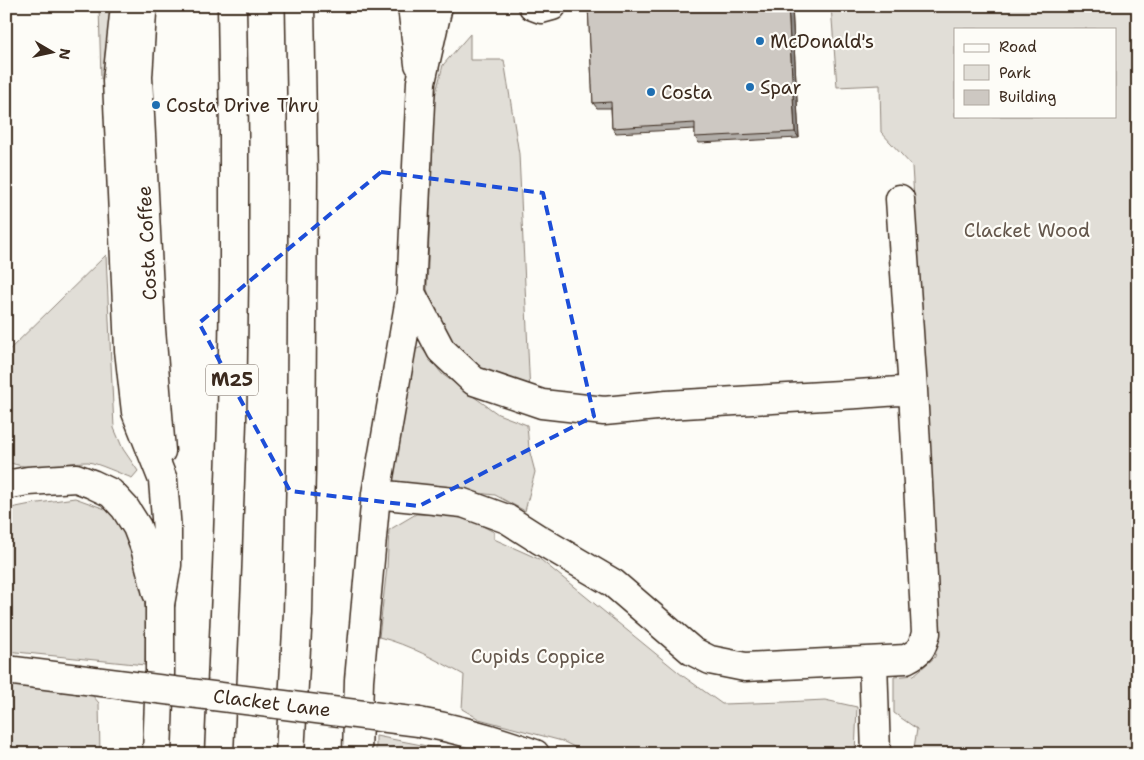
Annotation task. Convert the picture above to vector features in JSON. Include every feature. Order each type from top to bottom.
[{"type":"main road","points":[[125,6],[117,81],[129,350],[136,412],[163,480]]},
{"type":"main road","name":"Costa Coffee","points":[[143,6],[138,77],[151,329],[167,531],[167,565],[160,604]]},
{"type":"main road","name":"M25","points":[[219,754],[232,422],[234,299],[232,6]]},
{"type":"main road","points":[[290,754],[298,613],[301,468],[303,177],[300,6]]},
{"type":"main road","points":[[533,6],[541,9],[552,6]]},
{"type":"main road","points":[[357,754],[359,680],[376,494],[411,293],[421,82],[434,7]]},
{"type":"main road","points":[[376,494],[463,503],[508,519],[613,583],[692,651],[710,660],[745,667],[906,659],[916,654],[923,647],[926,634],[913,390],[900,199]]},
{"type":"main road","points":[[411,293],[441,350],[474,381],[542,404],[604,411],[913,390]]},
{"type":"main road","points":[[13,481],[76,478],[110,493],[125,508],[137,527],[145,548],[160,604],[157,754]]},
{"type":"main road","points":[[873,661],[876,754]]},
{"type":"main road","name":"Clacket Lane","points":[[6,670],[419,722],[480,736],[535,754]]},
{"type":"highlighted area","points":[[381,172],[543,193],[594,416],[419,506],[290,491],[199,323]]},
{"type":"green space","points":[[99,6],[111,6],[105,55],[105,78],[101,79]]},
{"type":"green space","name":"Clacket Wood","points":[[831,6],[1138,6],[1138,754],[913,754],[917,729],[894,713],[894,677],[914,675],[935,657],[940,627],[912,166],[881,132],[880,85],[837,87]]},
{"type":"green space","points":[[470,34],[470,60],[504,60],[519,154],[530,394],[496,382],[464,356],[438,325],[427,289],[432,108],[443,65]]},
{"type":"green space","points":[[106,255],[114,428],[123,449],[138,471],[132,478],[88,462],[36,467],[6,461],[6,353]]},
{"type":"green space","points":[[421,347],[442,374],[498,414],[527,425],[529,449],[535,472],[525,511],[495,495],[397,484],[393,480],[415,350]]},
{"type":"green space","points":[[75,498],[108,510],[130,535],[143,567],[146,604],[145,665],[6,651],[6,509]]},
{"type":"green space","name":"Cupids Coppice","points":[[416,514],[448,515],[473,521],[494,532],[494,539],[541,560],[683,676],[722,704],[825,700],[857,707],[855,754],[589,754],[562,741],[479,719],[462,709],[464,675],[433,658],[379,637],[389,530]]},
{"type":"green space","points":[[6,670],[78,679],[99,703],[100,754],[6,754]]},
{"type":"green space","points":[[376,736],[467,754],[376,754]]},
{"type":"building","points":[[588,6],[788,6],[795,132],[695,137],[695,123],[612,128],[611,102],[593,103]]},
{"type":"place","name":"McDonald's","points":[[760,41]]},
{"type":"place","name":"Spar","points":[[750,87]]},
{"type":"place","name":"Costa","points":[[651,92]]},
{"type":"place","name":"Costa Drive Thru","points":[[156,105]]}]
